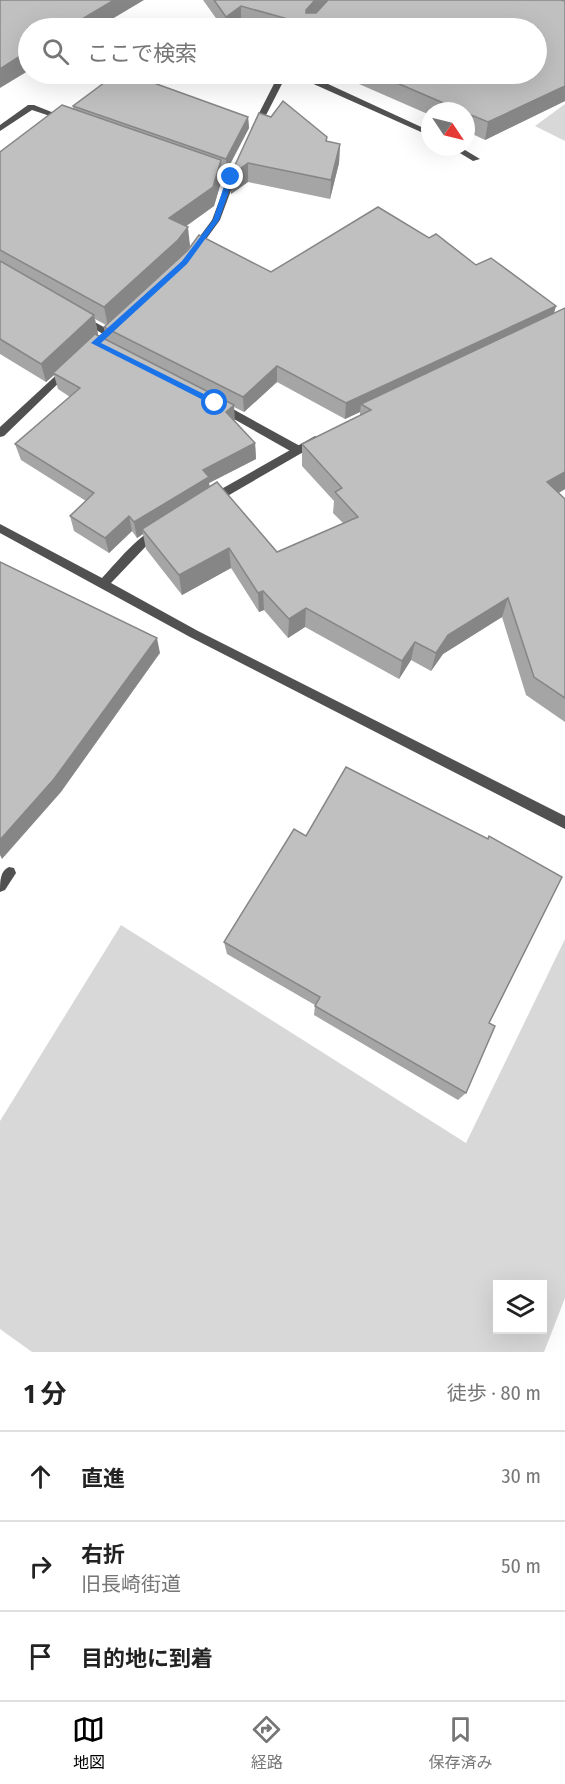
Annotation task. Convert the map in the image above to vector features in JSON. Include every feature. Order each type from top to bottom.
[{"type":"street","points":[[252,136],[280,84]]},
{"type":"street","points":[[321,84],[421,130]]},
{"type":"street","points":[[0,129],[31,107],[75,122]]},
{"type":"street","points":[[185,263],[216,220],[241,156]]},
{"type":"street","points":[[470,156],[476,159]]},
{"type":"street","points":[[219,173],[231,177]]},
{"type":"street","points":[[77,315],[104,335],[115,325]]},
{"type":"street","points":[[0,434],[78,360]]},
{"type":"street","points":[[215,403],[296,449]]},
{"type":"street","points":[[206,503],[296,449],[328,434]]},
{"type":"street","points":[[104,584],[146,539],[166,527]]},
{"type":"street","points":[[0,528],[194,634],[565,823]]},
{"type":"street","points":[[0,885],[9,873]]},
{"type":"shaded area","points":[[565,104],[565,141],[535,126]]},
{"type":"shaded area","points":[[121,925],[466,1143],[565,939],[565,1298],[544,1352],[32,1352],[0,1329],[0,1121]]},
{"type":"building","points":[[0,0],[114,0],[84,18],[18,18],[18,57],[0,69]]},
{"type":"building","points":[[214,0],[315,0],[306,13],[316,13],[328,0],[561,0],[565,1],[565,86],[488,122],[475,117],[475,102],[441,102],[399,84],[547,84],[547,18],[284,18],[241,6],[226,17]]},
{"type":"building","points":[[103,84],[157,84],[248,117],[226,159],[73,106]]},
{"type":"building","points":[[283,101],[327,137],[326,141],[340,144],[331,180],[248,163],[230,176],[259,113],[271,117]]},
{"type":"building","points":[[62,105],[221,160],[213,187],[169,218],[188,227],[178,240],[104,307],[0,250],[0,152]]},
{"type":"building","points":[[378,207],[429,238],[436,234],[476,265],[491,258],[556,306],[346,403],[277,366],[243,397],[104,327],[188,250],[199,235],[271,272]]},
{"type":"building","points":[[0,261],[94,315],[41,364],[0,339]]},
{"type":"building","points":[[565,308],[565,472],[547,482],[565,499],[565,698],[534,677],[508,598],[448,635],[436,653],[415,642],[402,661],[306,608],[289,619],[263,591],[258,593],[229,548],[179,575],[142,529],[217,482],[277,552],[358,517],[335,492],[342,488],[302,444],[371,410],[361,404]]},
{"type":"building","points":[[95,334],[234,405],[226,412],[255,443],[203,470],[209,477],[134,522],[129,516],[105,538],[70,516],[94,493],[15,444],[80,388],[53,373]]},
{"type":"building","points":[[0,562],[157,638],[54,779],[0,840]]},
{"type":"building","points":[[346,767],[488,839],[489,836],[562,877],[489,1023],[495,1026],[466,1093],[315,1006],[320,997],[224,942],[294,829],[306,836]]},
{"type":"route","points":[[215,403],[95,343],[185,263],[216,220],[231,177]]}]
